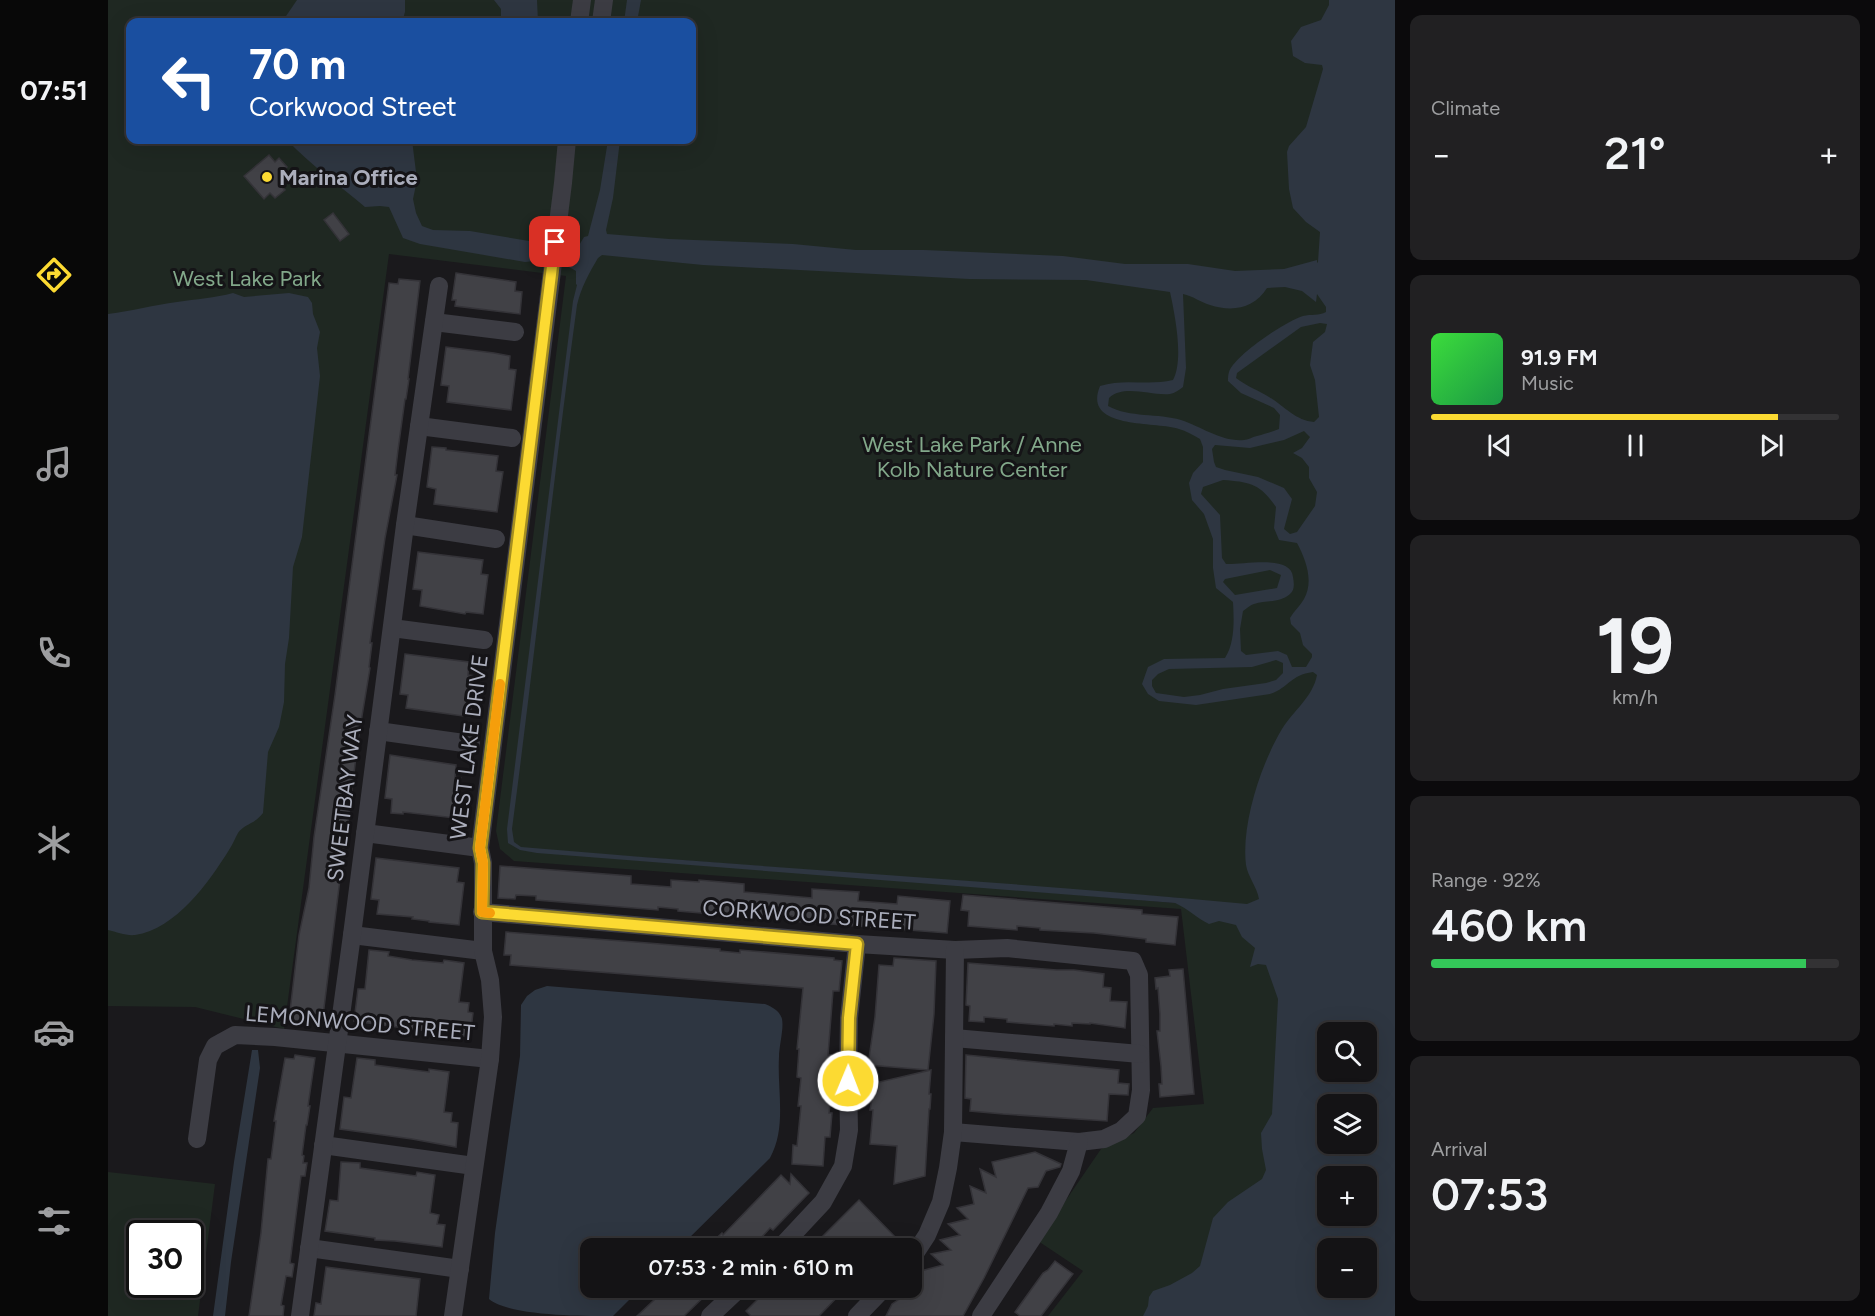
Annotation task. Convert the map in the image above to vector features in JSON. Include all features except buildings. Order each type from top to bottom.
[{"type":"street","points":[[580,18],[582,0]]},
{"type":"street","points":[[602,18],[604,0]]},
{"type":"street","name":"WEST LAKE DRIVE","points":[[453,1316],[490,1059],[493,1017],[490,980],[483,951],[483,863],[480,848],[567,144]]},
{"type":"street","name":"WEST LAKE DRIVE","points":[[563,183],[574,144]]},
{"type":"street","name":"SWEETBAY WAY","points":[[300,1316],[439,286]]},
{"type":"street","points":[[434,322],[515,332]]},
{"type":"street","points":[[419,426],[512,438]]},
{"type":"street","points":[[405,525],[496,539]]},
{"type":"street","points":[[392,628],[484,640]]},
{"type":"street","points":[[378,731],[471,744]]},
{"type":"street","points":[[365,833],[480,848]]},
{"type":"street","name":"CORKWOOD STREET","points":[[482,912],[857,944],[955,950],[1007,948],[1133,961],[1139,975],[1140,1054]]},
{"type":"street","points":[[352,935],[483,951]]},
{"type":"street","points":[[790,1238],[824,1202],[843,1166],[849,1130],[849,1018],[857,944]]},
{"type":"street","points":[[922,1243],[941,1202],[952,1132],[955,950]]},
{"type":"street","name":"LEMONWOOD STREET","points":[[197,1139],[208,1060],[215,1046],[235,1035],[490,1059]]},
{"type":"street","points":[[952,1132],[1079,1142],[1104,1139],[1121,1131],[1137,1116],[1141,1090],[1140,1054],[954,1038]]},
{"type":"street","points":[[981,1316],[1048,1213],[1071,1171],[1079,1142]]},
{"type":"street","points":[[323,1145],[474,1166]]},
{"type":"street","points":[[309,1248],[460,1269]]},
{"type":"street","points":[[710,1316],[729,1298]]},
{"type":"street","points":[[857,1316],[874,1298]]},
{"type":"green space","name":"West Lake Park / Anne Kolb Nature Center","points":[[108,0],[1395,0],[1395,1316],[1048,1316],[1083,1271],[1038,1241],[1101,1149],[1134,1133],[1153,1108],[1204,1104],[1181,909],[514,861],[500,849],[496,831],[566,276],[389,254],[284,1029],[195,1007],[108,1006]],"holes":[[[519,848],[1179,898],[1180,905],[1175,903]]]},
{"type":"green space","points":[[108,1172],[215,1184],[204,1269],[204,1220],[126,1220],[126,1298],[200,1298],[198,1316],[108,1316]]},
{"type":"shaded area","points":[[297,0],[405,0],[403,18],[285,18]]},
{"type":"shaded area","points":[[494,0],[537,0],[538,18],[501,18],[501,9]]},
{"type":"shaded area","points":[[627,0],[641,0],[638,18],[625,18]]},
{"type":"shaded area","points":[[1329,0],[1395,0],[1395,1316],[1143,1316],[1153,1291],[1170,1285],[1200,1266],[1213,1218],[1228,1202],[1262,1179],[1266,1170],[1261,1133],[1272,1114],[1278,999],[1266,965],[1258,964],[1250,967],[1255,948],[1242,937],[1236,925],[1219,921],[1209,924],[1175,903],[537,853],[520,850],[508,843],[507,829],[573,301],[577,285],[576,271],[552,262],[525,262],[420,244],[403,238],[389,207],[365,207],[291,144],[412,144],[417,180],[413,199],[422,226],[433,230],[470,231],[573,251],[584,237],[588,236],[600,190],[607,144],[620,144],[607,234],[793,244],[856,250],[924,250],[1063,256],[1125,264],[1188,264],[1235,271],[1284,269],[1317,260],[1318,262],[1320,232],[1306,222],[1293,208],[1289,189],[1287,152],[1289,146],[1306,127],[1323,69],[1322,65],[1305,63],[1293,56],[1291,41],[1301,27],[1321,20],[1329,5]],"holes":[[[602,255],[703,265],[969,279],[1086,280],[1170,292],[1178,349],[1178,361],[1173,380],[1100,386],[1097,400],[1101,410],[1110,417],[1179,429],[1200,439],[1203,447],[1203,462],[1193,473],[1189,483],[1192,500],[1204,514],[1213,539],[1216,588],[1233,602],[1233,631],[1231,645],[1225,658],[1164,659],[1148,667],[1142,684],[1148,694],[1159,701],[1196,705],[1270,694],[1299,676],[1313,672],[1317,675],[1311,690],[1286,722],[1274,743],[1254,795],[1245,849],[1247,869],[1259,899],[1247,904],[521,847],[514,842],[512,829],[577,305],[591,269]],[[1285,287],[1302,291],[1316,302],[1317,294],[1326,307],[1326,312],[1303,316],[1274,331],[1233,365],[1228,381],[1241,393],[1274,408],[1280,415],[1279,429],[1247,440],[1228,439],[1181,420],[1135,414],[1108,406],[1109,398],[1122,392],[1170,394],[1183,387],[1186,368],[1183,294],[1210,305],[1234,308],[1256,300],[1267,288]],[[1327,324],[1325,332],[1313,342],[1310,365],[1315,380],[1319,417],[1314,422],[1301,419],[1236,378],[1237,373],[1301,327]],[[1304,431],[1310,437],[1302,448],[1293,453],[1302,458],[1309,467],[1309,478],[1317,492],[1315,506],[1297,532],[1290,534],[1284,529],[1292,499],[1284,488],[1258,477],[1216,467],[1212,449],[1215,445],[1250,448],[1284,440]],[[1223,480],[1248,483],[1265,493],[1276,507],[1274,528],[1279,540],[1297,543],[1303,556],[1309,578],[1307,592],[1290,618],[1291,624],[1300,633],[1303,645],[1312,654],[1306,667],[1292,667],[1287,655],[1278,651],[1246,655],[1241,651],[1240,629],[1243,611],[1254,604],[1286,597],[1293,590],[1294,584],[1290,570],[1284,565],[1265,562],[1226,564],[1222,558],[1220,515],[1201,494],[1203,487]],[[1270,570],[1281,575],[1277,588],[1235,595],[1223,582],[1225,579]],[[1276,660],[1283,663],[1283,673],[1276,680],[1266,683],[1184,697],[1156,693],[1152,686],[1152,680],[1169,669],[1252,667]]]},
{"type":"shaded area","points":[[233,293],[244,297],[289,293],[308,297],[312,303],[313,314],[320,332],[317,348],[320,376],[302,537],[293,567],[284,702],[279,727],[268,752],[263,813],[257,820],[240,830],[212,876],[177,914],[150,931],[135,935],[125,934],[108,930],[108,314]]},
{"type":"shaded area","points":[[547,986],[765,1004],[778,1012],[782,1019],[779,1057],[780,1121],[770,1158],[689,1238],[580,1238],[580,1298],[631,1298],[613,1316],[529,1312],[499,1305],[489,1299],[495,1233],[520,1056],[521,1005],[535,990]]},
{"type":"shaded area","points":[[252,1050],[258,1050],[260,1068],[225,1316],[213,1316],[234,1162]]},
{"type":"slow traffic","points":[[490,913],[482,912],[483,863],[480,848],[500,684]]},
{"type":"place","name":"Marina Office","points":[[267,177]]},
{"type":"route","points":[[555,242],[480,848],[483,863],[482,912],[857,944],[849,1018],[848,1081]]},
{"type":"park label","name":"West Lake Park","points":[[247,278]]}]
